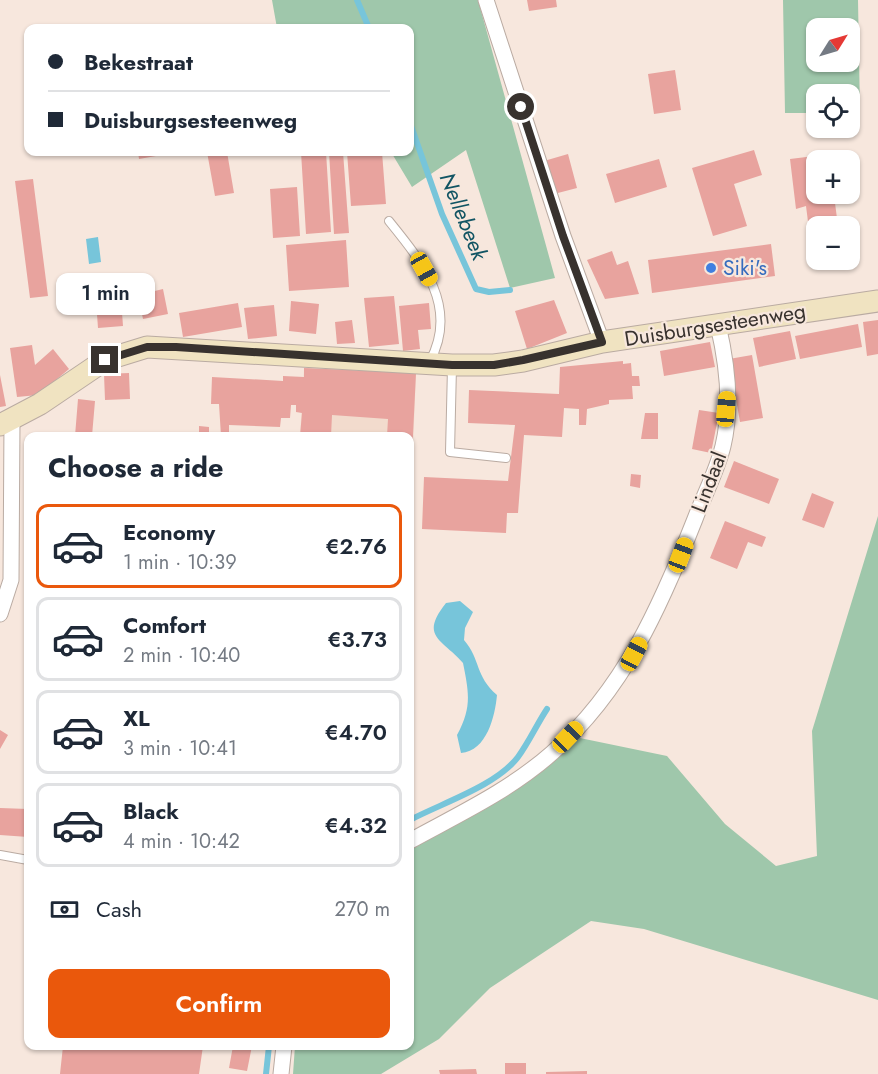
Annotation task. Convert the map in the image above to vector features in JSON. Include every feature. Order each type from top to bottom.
[{"type":"street","points":[[486,0],[563,236],[602,342]]},
{"type":"street","name":"Duisburgsesteenweg","points":[[6,423],[105,360],[147,347],[452,365],[513,362],[602,342],[878,301]]},
{"type":"street","name":"Lindaal","points":[[414,839],[501,793],[553,753],[600,705],[634,654],[664,598],[723,446],[728,390],[718,325]]},
{"type":"street","points":[[0,614],[11,580],[6,423]]},
{"type":"street","points":[[281,1074],[284,1050]]},
{"type":"lane","points":[[389,221],[416,254],[432,284],[442,315],[439,345],[429,363]]},
{"type":"lane","points":[[452,365],[450,452],[506,458]]},
{"type":"lane","points":[[0,855],[24,859]]},
{"type":"shaded area","points":[[304,368],[416,373],[414,432],[300,432]]},
{"type":"green space","points":[[272,0],[478,0],[555,278],[510,288],[466,150],[412,187],[393,156],[414,156],[414,24],[276,24]]},
{"type":"green space","points":[[783,0],[858,0],[858,18],[806,18],[806,72],[859,72],[860,84],[806,84],[806,113],[785,113]]},
{"type":"green space","points":[[878,516],[878,1000],[644,929],[591,921],[490,988],[439,1039],[381,1074],[293,1074],[295,1050],[414,1050],[414,848],[498,801],[575,737],[667,756],[725,824],[776,866],[817,856],[812,731]]},
{"type":"water","points":[[98,237],[101,262],[89,264],[86,239]]},
{"type":"water","points":[[460,601],[473,612],[465,628],[464,640],[473,654],[481,675],[497,695],[488,731],[477,746],[461,753],[457,735],[465,716],[468,700],[463,663],[436,637],[434,631],[434,623],[446,603]]},
{"type":"building","points":[[527,0],[556,0],[557,7],[529,11]]},
{"type":"building","points":[[675,70],[681,110],[654,114],[648,74]]},
{"type":"building","points":[[754,150],[762,175],[734,184],[747,226],[713,236],[692,168]]},
{"type":"building","points":[[568,154],[577,188],[554,194],[544,161]]},
{"type":"building","points":[[139,156],[156,156],[139,159]]},
{"type":"building","points":[[208,156],[228,156],[234,193],[215,196]]},
{"type":"building","points":[[301,156],[326,156],[331,232],[306,234]]},
{"type":"building","points":[[329,156],[343,156],[349,233],[334,234]]},
{"type":"building","points":[[347,156],[382,156],[386,204],[351,206]]},
{"type":"building","points":[[806,157],[806,204],[835,204],[837,216],[807,216],[806,206],[796,209],[790,159]]},
{"type":"building","points":[[659,159],[667,187],[615,203],[606,174]]},
{"type":"building","points":[[33,179],[48,296],[30,298],[15,181]]},
{"type":"building","points":[[297,187],[300,236],[273,238],[270,189]]},
{"type":"building","points":[[346,240],[349,287],[289,291],[286,245]]},
{"type":"building","name":"Siki's","points":[[771,244],[775,276],[652,293],[648,260]]},
{"type":"building","points":[[612,251],[617,265],[628,261],[639,294],[605,299],[587,260]]},
{"type":"building","points":[[120,285],[123,326],[98,328],[95,287]]},
{"type":"building","points":[[163,289],[168,314],[143,319],[138,295]]},
{"type":"building","points":[[394,296],[399,344],[369,347],[364,298]]},
{"type":"building","points":[[554,300],[567,333],[527,349],[515,311]]},
{"type":"building","points":[[291,301],[319,304],[316,334],[289,331]]},
{"type":"building","points":[[238,303],[242,327],[183,337],[179,313]]},
{"type":"building","points":[[429,303],[431,329],[418,330],[420,349],[403,351],[399,306]]},
{"type":"building","points":[[274,305],[277,336],[248,339],[244,308]]},
{"type":"building","points":[[352,320],[355,343],[337,344],[335,322]]},
{"type":"building","points":[[878,320],[878,354],[867,356],[863,322]]},
{"type":"building","points":[[858,324],[862,347],[800,359],[795,336]]},
{"type":"building","points":[[790,331],[796,359],[759,367],[753,338]]},
{"type":"building","points":[[710,342],[715,367],[664,376],[660,351]]},
{"type":"building","points":[[32,345],[35,365],[53,349],[69,369],[38,395],[17,397],[10,348]]},
{"type":"building","points":[[752,355],[763,418],[740,422],[729,359]]},
{"type":"building","points":[[623,361],[623,364],[631,363],[632,376],[639,376],[640,386],[632,386],[633,399],[609,400],[609,404],[587,409],[586,425],[579,425],[579,409],[564,408],[562,437],[524,435],[518,513],[507,513],[506,533],[422,529],[424,477],[508,481],[515,425],[468,423],[469,390],[559,394],[560,367]]},
{"type":"building","points":[[304,368],[416,373],[413,432],[387,432],[388,419],[332,415],[331,432],[300,432],[302,413],[296,412],[296,405],[291,405],[290,418],[281,418],[280,427],[229,425],[229,432],[221,432],[219,404],[211,404],[212,377],[283,381],[283,376],[304,377]]},
{"type":"building","points":[[129,373],[130,399],[105,400],[104,374]]},
{"type":"building","points":[[0,375],[6,406],[0,407]]},
{"type":"building","points":[[78,399],[95,401],[92,432],[75,432]]},
{"type":"building","points":[[699,410],[719,413],[711,453],[692,449]]},
{"type":"building","points":[[645,413],[658,413],[658,439],[641,439]]},
{"type":"building","points":[[199,426],[209,427],[209,432],[199,432]]},
{"type":"building","points":[[734,461],[779,479],[769,504],[724,487]]},
{"type":"building","points":[[631,474],[641,475],[640,488],[630,486]]},
{"type":"building","points":[[812,493],[834,502],[824,528],[802,520]]},
{"type":"building","points":[[725,521],[766,537],[762,547],[748,542],[737,569],[710,558]]},
{"type":"building","points":[[0,730],[8,735],[0,749]]},
{"type":"building","points":[[0,808],[24,809],[24,837],[0,835]]},
{"type":"building","points":[[63,1050],[202,1050],[199,1074],[60,1074]]},
{"type":"building","points":[[232,1050],[251,1050],[247,1071],[229,1068]]},
{"type":"building","points":[[505,1063],[526,1063],[526,1074],[505,1074]]},
{"type":"building","points":[[476,1069],[477,1074],[440,1074],[439,1070]]},
{"type":"building","points":[[587,1071],[587,1074],[546,1074],[546,1072]]},
{"type":"waterway","name":"Nellebeek","points":[[357,0],[367,24]]},
{"type":"waterway","name":"Nellebeek","points":[[414,134],[442,214],[476,289],[489,292],[510,290]]},
{"type":"waterway","name":"Nellebeek","points":[[414,818],[496,777],[518,757],[547,709]]},
{"type":"waterway","name":"Nellebeek","points":[[266,1074],[269,1050]]},
{"type":"place","name":"Siki's","points":[[711,268]]},
{"type":"route","points":[[105,360],[147,347],[176,347],[452,365],[494,365],[602,342],[563,236],[521,107]]}]
